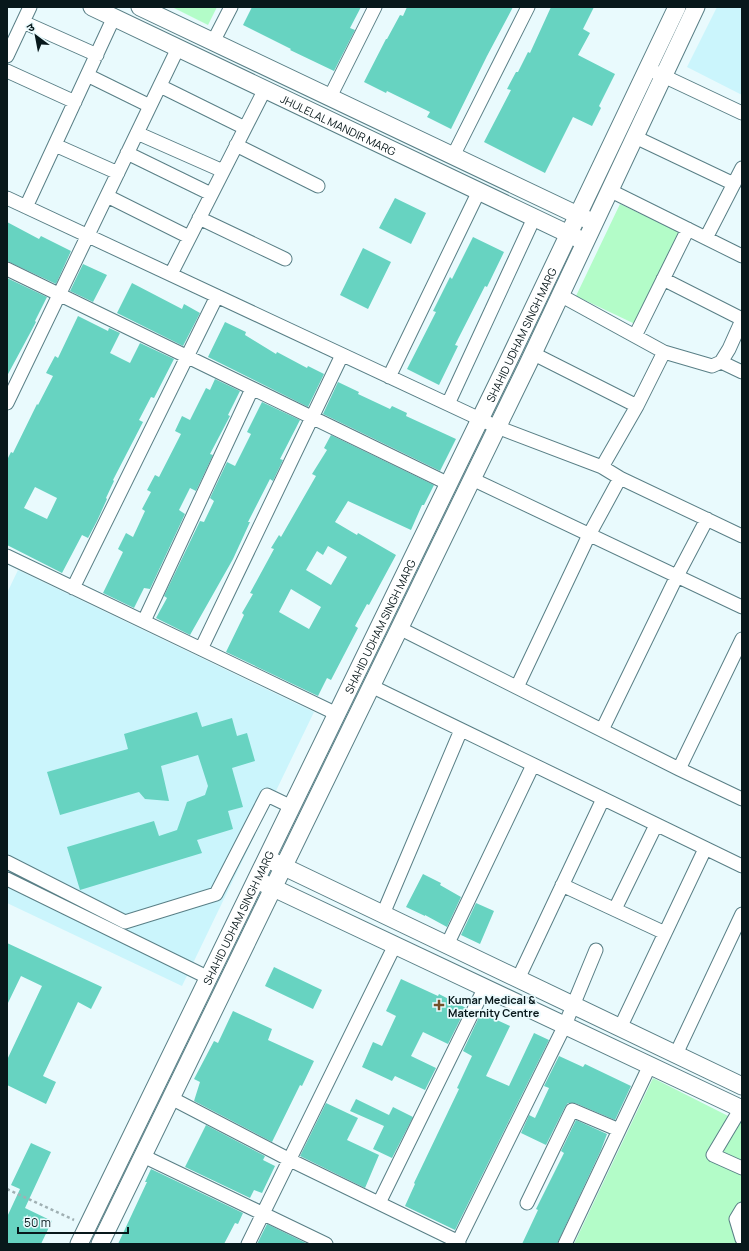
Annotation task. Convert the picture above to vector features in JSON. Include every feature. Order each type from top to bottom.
[{"type":"street","points":[[7,56],[30,7]]},
{"type":"street","name":"JHULELAL MANDIR MARG","points":[[92,7],[585,242]]},
{"type":"street","name":"JHULELAL MANDIR MARG","points":[[140,7],[594,223]]},
{"type":"street","points":[[213,42],[231,7]]},
{"type":"street","points":[[330,97],[375,7]]},
{"type":"street","points":[[453,156],[528,7]]},
{"type":"street","name":"SHAHID UDHAM SINGH MARG","points":[[79,1244],[480,419],[677,7]]},
{"type":"street","name":"SHAHID UDHAM SINGH MARG","points":[[100,1244],[472,479],[696,7]]},
{"type":"street","points":[[26,207],[114,17]]},
{"type":"street","points":[[23,22],[96,55]]},
{"type":"street","points":[[7,403],[178,48]]},
{"type":"street","points":[[648,68],[742,113]]},
{"type":"street","points":[[7,71],[75,102]]},
{"type":"street","points":[[87,75],[150,106]]},
{"type":"street","points":[[160,86],[245,128]]},
{"type":"street","points":[[171,274],[265,89]]},
{"type":"street","points":[[137,132],[223,171]]},
{"type":"street","points":[[634,137],[734,184]]},
{"type":"street","points":[[55,145],[118,173]]},
{"type":"street","points":[[236,145],[318,186]]},
{"type":"street","points":[[127,153],[211,194]]},
{"type":"street","points":[[706,238],[742,168]]},
{"type":"street","points":[[609,190],[742,256]]},
{"type":"street","points":[[389,377],[480,192]]},
{"type":"street","points":[[107,196],[189,237]]},
{"type":"street","points":[[7,198],[497,427],[602,467],[620,478],[742,536]]},
{"type":"street","points":[[199,218],[285,259]]},
{"type":"street","points":[[448,404],[534,218]]},
{"type":"street","points":[[635,336],[688,229]]},
{"type":"street","points":[[7,270],[448,484]]},
{"type":"street","points":[[560,295],[664,352],[712,366],[720,362],[729,348],[742,320],[663,279]]},
{"type":"street","points":[[73,588],[217,296]]},
{"type":"street","points":[[602,467],[637,406],[664,352]]},
{"type":"street","points":[[532,353],[637,406]]},
{"type":"street","points":[[201,649],[342,355]]},
{"type":"street","points":[[720,362],[742,372]]},
{"type":"street","points":[[144,622],[252,388]]},
{"type":"street","points":[[517,687],[589,535],[620,478]]},
{"type":"street","points":[[472,479],[742,608]]},
{"type":"street","points":[[602,730],[677,576],[708,519]]},
{"type":"street","points":[[7,556],[337,714]]},
{"type":"street","points":[[399,628],[679,769],[742,799]]},
{"type":"street","points":[[679,769],[742,639]]},
{"type":"street","points":[[371,686],[742,866]]},
{"type":"street","points":[[383,914],[461,730]]},
{"type":"street","points":[[447,945],[533,765]]},
{"type":"street","points":[[7,862],[125,922],[216,894],[267,795],[292,807]]},
{"type":"street","points":[[518,979],[603,799]]},
{"type":"street","points":[[615,909],[656,825]]},
{"type":"street","points":[[620,1028],[705,848]]},
{"type":"street","points":[[267,859],[742,1086]]},
{"type":"street","points":[[7,878],[209,978]]},
{"type":"street","points":[[257,880],[741,1108],[713,1155],[742,1168]]},
{"type":"street","points":[[562,885],[665,933]]},
{"type":"street","points":[[676,1054],[742,914]]},
{"type":"street","points":[[248,1244],[395,945]]},
{"type":"street","points":[[171,1098],[290,1160],[458,1243],[565,1025],[596,950]]},
{"type":"street","points":[[379,1203],[484,987]]},
{"type":"street","points":[[565,1244],[650,1065]]},
{"type":"street","points":[[527,1203],[572,1110],[619,1130]]},
{"type":"street","points":[[143,1156],[326,1244]]},
{"type":"street","points":[[742,1210],[736,1219],[742,1239]]},
{"type":"path","points":[[7,1189],[87,1226]]},
{"type":"shaded area","points":[[717,7],[742,7],[742,95],[687,67]]},
{"type":"shaded area","points":[[18,570],[314,712],[182,986],[7,903],[7,593]]},
{"type":"green space","points":[[172,7],[217,7],[208,25]]},
{"type":"green space","points":[[620,204],[679,232],[635,324],[576,296]]},
{"type":"green space","points":[[653,1078],[742,1123],[742,1244],[574,1244]]},
{"type":"building","points":[[252,7],[361,7],[350,28],[355,30],[334,71],[243,25]]},
{"type":"building","points":[[407,7],[513,7],[451,129],[427,117],[430,112],[387,91],[386,93],[364,82],[386,39],[400,15],[403,16]]},
{"type":"building","points":[[551,7],[594,7],[583,29],[590,33],[578,55],[615,74],[599,106],[601,108],[592,126],[573,117],[545,173],[484,142],[511,90],[507,89],[528,52],[530,53]]},
{"type":"building","points":[[395,198],[426,213],[411,244],[379,228]]},
{"type":"building","points":[[7,222],[39,239],[41,236],[71,251],[56,284],[7,261]]},
{"type":"building","points":[[473,237],[504,252],[487,287],[485,286],[455,345],[458,346],[439,385],[407,369],[436,312],[433,311],[450,277],[452,279]]},
{"type":"building","points":[[363,248],[391,262],[368,309],[340,295]]},
{"type":"building","points":[[83,264],[107,275],[93,302],[70,291]]},
{"type":"building","points":[[7,278],[47,297],[35,321],[36,322],[7,376]]},
{"type":"building","points":[[132,283],[182,309],[184,304],[200,313],[183,346],[117,313]]},
{"type":"building","points":[[78,316],[108,331],[109,328],[120,333],[110,353],[130,363],[140,343],[174,359],[154,398],[151,397],[139,420],[143,422],[113,480],[114,481],[106,498],[107,499],[97,521],[88,538],[82,535],[62,573],[7,545],[7,460],[11,452],[13,453],[37,404],[38,405],[53,376],[46,373],[55,356],[58,358]],"holes":[[[35,487],[57,498],[47,519],[24,508]]]},
{"type":"building","points":[[225,322],[246,332],[245,335],[276,354],[277,352],[307,368],[308,366],[324,374],[308,407],[208,357]]},
{"type":"building","points":[[215,379],[240,391],[228,415],[230,416],[210,454],[213,455],[196,491],[190,488],[179,510],[185,514],[150,589],[144,588],[134,608],[103,593],[123,552],[118,549],[126,533],[133,537],[145,511],[142,509],[151,492],[147,490],[155,475],[159,477],[181,434],[175,431],[182,416],[190,420],[206,388],[210,390]]},
{"type":"building","points":[[338,382],[359,392],[358,394],[390,409],[392,406],[407,413],[406,416],[456,439],[440,471],[323,414]]},
{"type":"building","points":[[262,402],[300,420],[280,459],[283,460],[273,481],[270,479],[248,522],[250,522],[233,559],[190,635],[156,618],[167,598],[164,596],[200,521],[204,522],[214,501],[210,498],[227,462],[235,466],[251,434],[247,432]]},
{"type":"building","points":[[331,435],[434,485],[424,505],[422,505],[411,530],[348,501],[335,522],[357,535],[358,533],[396,555],[369,605],[367,604],[355,626],[358,628],[331,680],[327,678],[318,696],[226,652],[244,615],[242,613],[253,594],[250,593],[274,549],[271,548],[279,535],[281,537],[316,476],[312,474],[327,450],[324,448]],"holes":[[[328,546],[347,557],[331,585],[306,570],[317,551],[323,555]],[[291,589],[321,607],[309,629],[279,612]]]},
{"type":"building","points":[[197,712],[202,727],[232,718],[237,736],[247,733],[255,761],[232,768],[243,807],[228,811],[233,829],[197,840],[202,853],[80,890],[67,847],[154,821],[159,836],[177,830],[187,802],[205,795],[208,786],[198,755],[161,766],[169,801],[145,799],[139,792],[60,815],[47,772],[128,749],[124,734]]},
{"type":"building","points":[[423,874],[441,883],[440,885],[461,897],[447,927],[406,907]]},
{"type":"building","points":[[476,903],[494,911],[480,944],[461,935]]},
{"type":"building","points":[[7,943],[102,987],[91,1009],[78,1002],[43,1076],[56,1082],[46,1104],[7,1085],[7,1060],[42,986],[21,976],[7,1005]]},
{"type":"building","points":[[274,967],[322,990],[313,1009],[265,986]]},
{"type":"building","points":[[401,979],[438,996],[439,994],[466,1008],[448,1044],[423,1032],[411,1056],[436,1068],[425,1090],[395,1076],[392,1081],[362,1067],[373,1042],[382,1046],[396,1016],[386,1011]]},
{"type":"building","points":[[233,1011],[272,1029],[268,1040],[314,1061],[302,1086],[300,1085],[272,1142],[194,1101],[200,1082],[194,1079],[214,1041],[218,1043]]},
{"type":"building","points":[[480,1015],[485,1017],[486,1015],[510,1026],[486,1076],[509,1086],[534,1033],[549,1040],[455,1230],[405,1206],[415,1184],[414,1183],[459,1089],[457,1088],[472,1056],[463,1051]]},
{"type":"building","points":[[559,1056],[583,1067],[585,1064],[631,1086],[615,1120],[575,1103],[568,1103],[546,1145],[521,1133],[529,1115],[535,1118],[549,1088],[544,1086]]},
{"type":"building","points":[[356,1099],[389,1115],[393,1107],[413,1117],[392,1158],[373,1149],[384,1126],[350,1111]]},
{"type":"building","points":[[326,1103],[358,1118],[347,1140],[379,1155],[365,1188],[300,1156]]},
{"type":"building","points":[[576,1120],[607,1134],[601,1150],[557,1244],[522,1244],[538,1210],[536,1209],[564,1153],[561,1151]]},
{"type":"building","points":[[206,1125],[265,1156],[263,1160],[275,1166],[262,1193],[254,1190],[250,1198],[185,1167]]},
{"type":"building","points":[[31,1143],[51,1152],[25,1208],[52,1221],[41,1244],[7,1244],[7,1217],[20,1189],[11,1185]]},
{"type":"building","points":[[151,1169],[243,1213],[238,1224],[235,1223],[224,1244],[118,1244],[147,1182],[145,1182]]},
{"type":"building","points":[[267,1224],[308,1244],[257,1244]]},
{"type":"place","name":"Kumar Medical & Maternity Centre","points":[[439,1005]]}]
